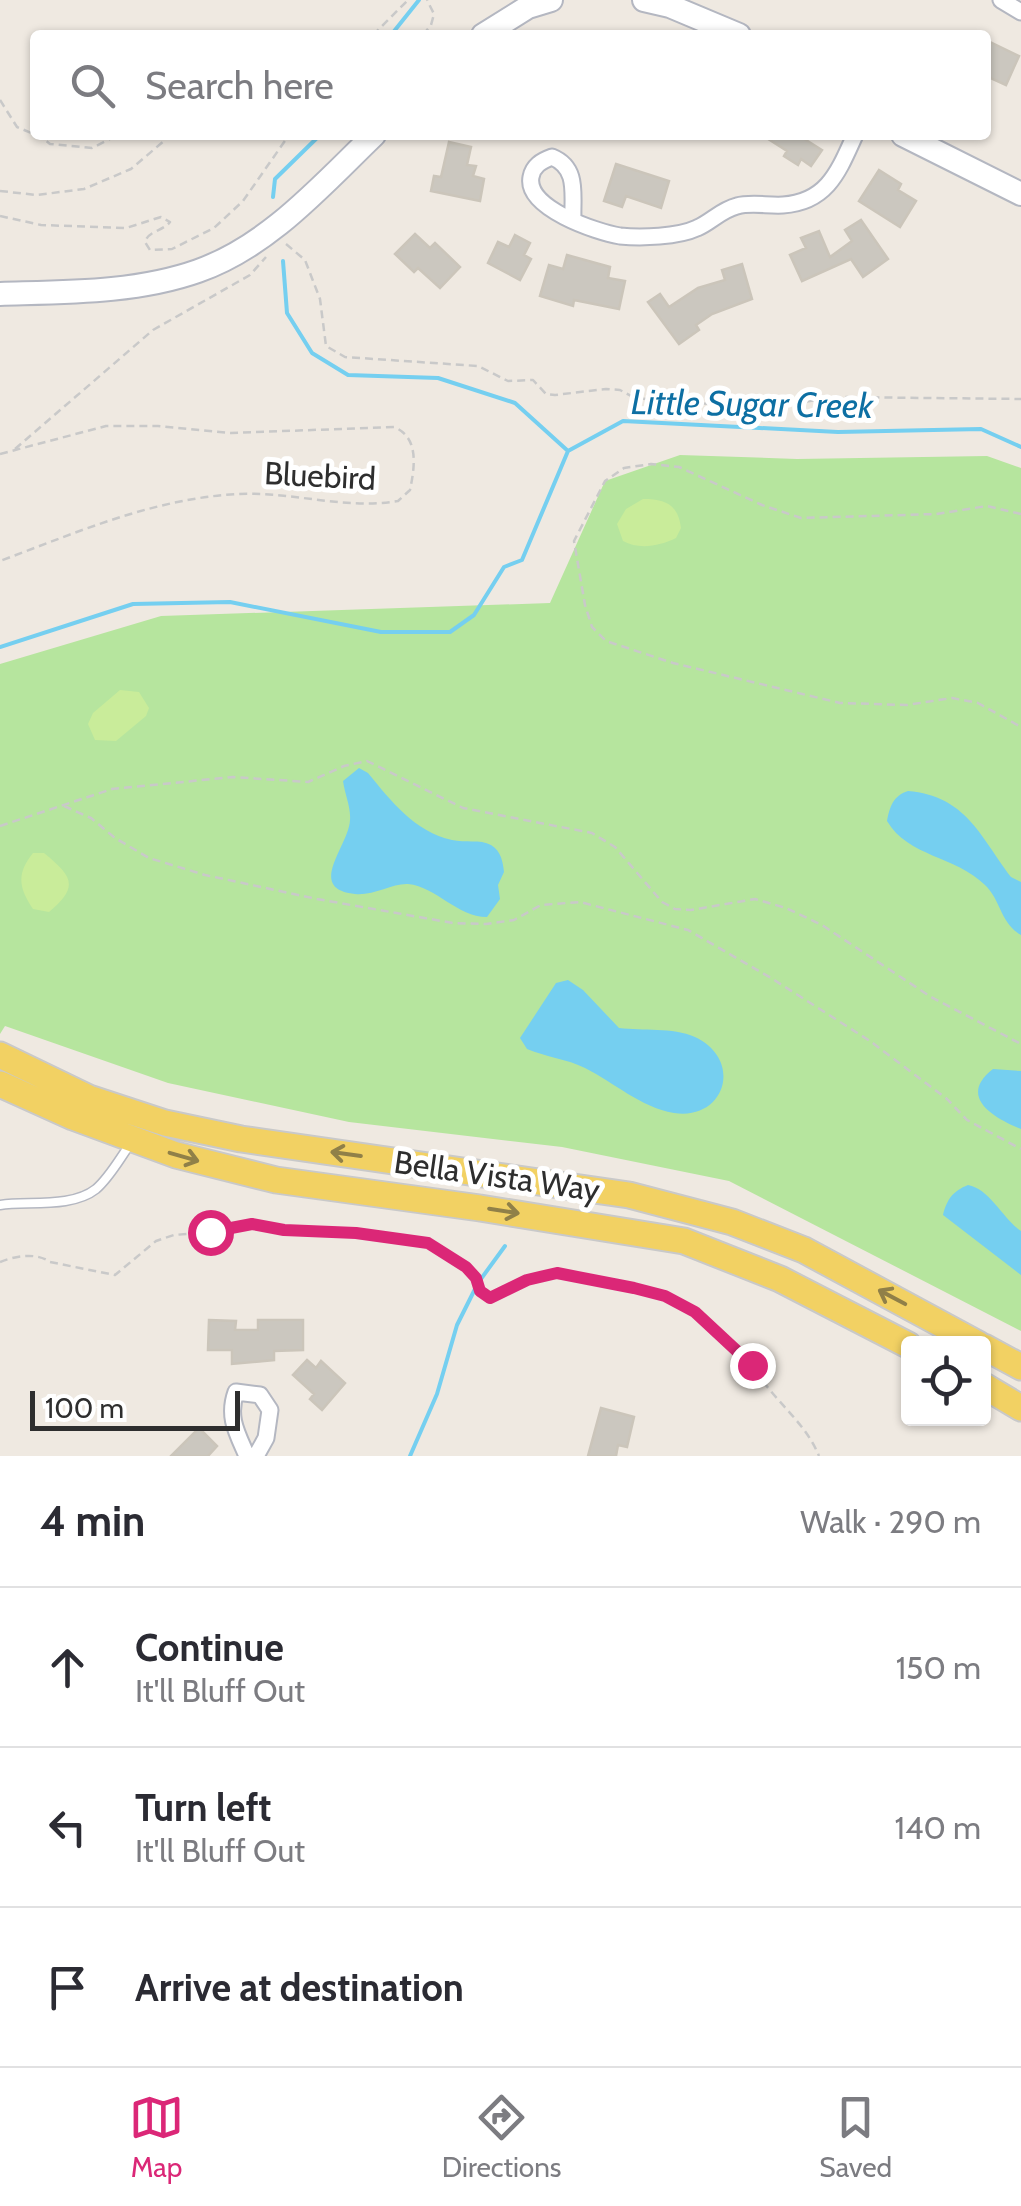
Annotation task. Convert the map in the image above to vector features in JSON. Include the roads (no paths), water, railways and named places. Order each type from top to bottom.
[{"type":"main road","name":"Bella Vista Way","points":[[0,1054],[89,1098],[165,1122],[242,1139],[629,1195],[732,1222],[804,1250],[964,1336]]},
{"type":"main road","name":"Bella Vista Way","points":[[0,1084],[176,1155],[276,1180],[684,1241],[780,1280],[901,1341]]},
{"type":"main road","name":"Bella Vista Way","points":[[991,1351],[1021,1368]]},
{"type":"main road","points":[[991,1390],[1021,1408]]},
{"type":"street","points":[[491,30],[528,7],[550,0]]},
{"type":"street","points":[[644,0],[670,6],[728,30]]},
{"type":"street","points":[[1002,0],[1021,12]]},
{"type":"street","points":[[0,294],[86,292],[200,271],[272,230],[369,140]]},
{"type":"street","points":[[573,219],[620,236],[667,234],[696,229],[722,211],[741,204],[786,205],[810,199],[838,176],[852,140]]},
{"type":"street","points":[[913,140],[1021,194]]},
{"type":"street","points":[[247,1456],[232,1422],[230,1407],[236,1392],[260,1395],[270,1410],[266,1438],[256,1456]]},
{"type":"lane","points":[[0,1205],[71,1200],[90,1193],[100,1186],[134,1140]]},
{"type":"water","points":[[359,768],[427,830],[452,840],[487,843],[497,850],[504,872],[498,885],[500,899],[487,917],[466,912],[418,886],[396,885],[355,894],[333,884],[333,865],[350,820],[343,781]]},
{"type":"water","points":[[908,791],[928,794],[958,810],[970,820],[1011,877],[1021,882],[1021,935],[1009,924],[990,891],[973,875],[896,833],[887,821],[889,811],[896,799]]},
{"type":"water","points":[[568,980],[619,1028],[677,1032],[710,1047],[720,1060],[723,1073],[716,1099],[692,1113],[662,1110],[585,1068],[527,1049],[520,1038],[556,983]]},
{"type":"water","points":[[993,1069],[1021,1071],[1021,1129],[991,1113],[979,1097],[983,1079]]},
{"type":"water","points":[[968,1185],[990,1198],[1021,1231],[1021,1275],[943,1215],[951,1196]]},
{"type":"waterway","points":[[395,30],[419,0]]},
{"type":"waterway","points":[[273,197],[275,179],[315,140]]},
{"type":"waterway","points":[[283,261],[287,313],[312,353],[348,375],[438,378],[515,403],[568,451]]},
{"type":"waterway","name":"Little Sugar Creek","points":[[0,647],[133,604],[230,602],[381,632],[450,632],[474,615],[504,567],[522,560],[568,451],[623,421],[838,432],[981,429],[1021,447]]},
{"type":"waterway","points":[[410,1456],[437,1394],[457,1325],[478,1283],[505,1246]]}]
